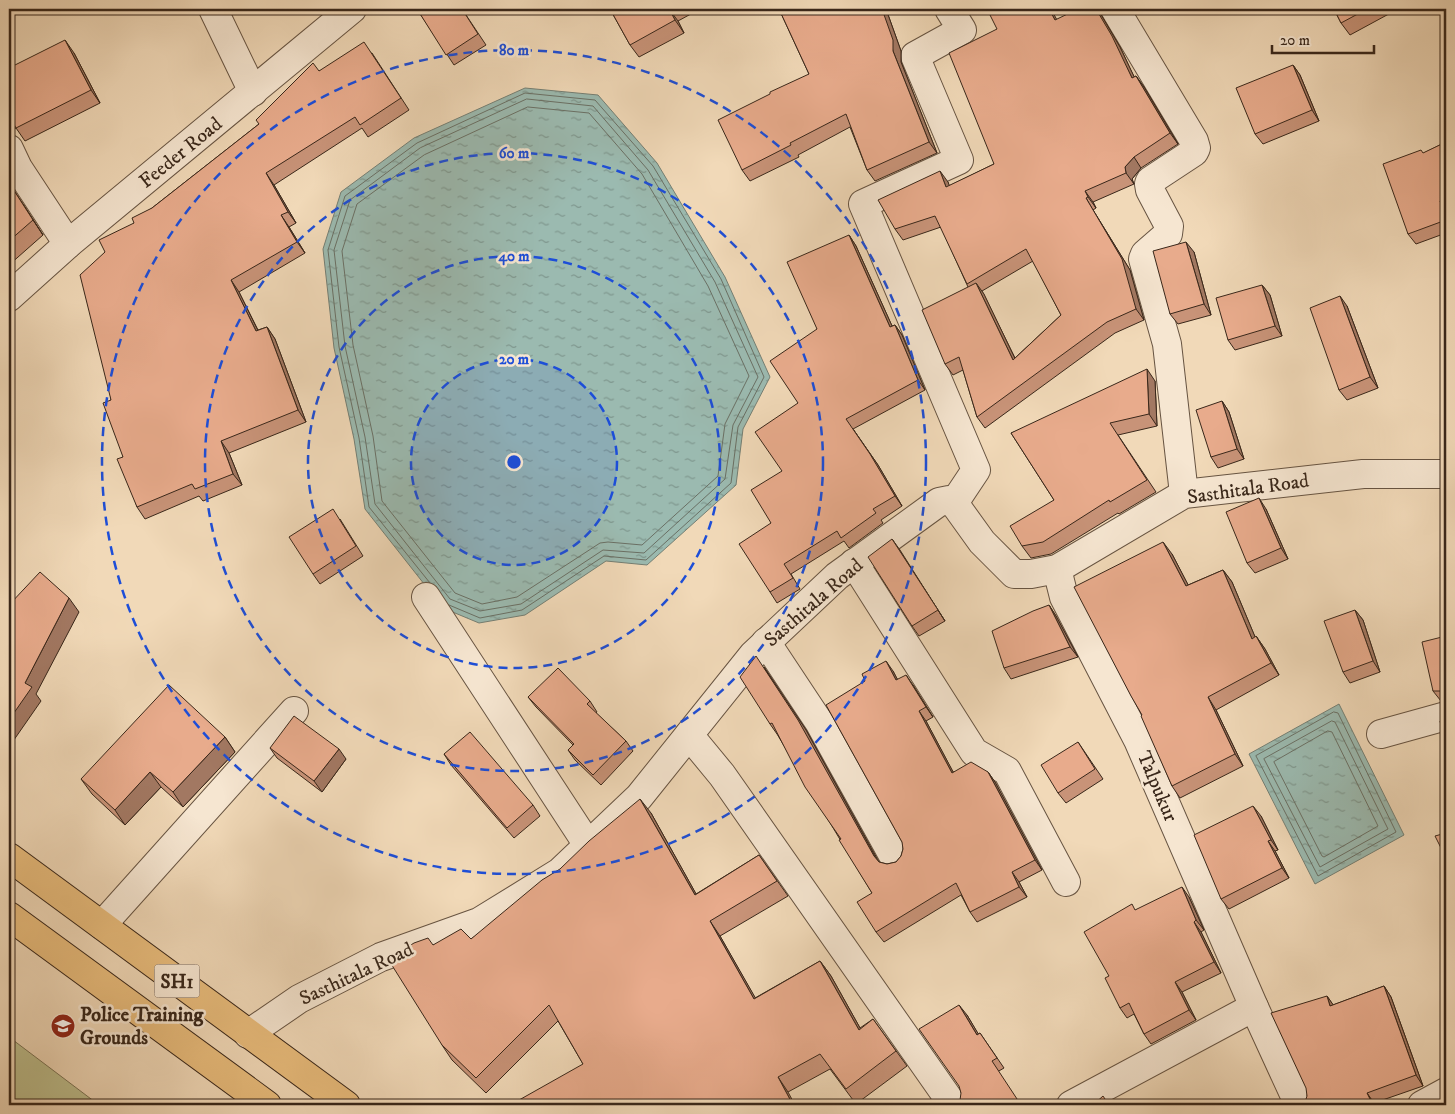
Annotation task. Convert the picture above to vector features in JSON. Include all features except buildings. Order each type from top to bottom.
[{"type":"main road","name":"SH1","points":[[9,857],[346,1105]]},
{"type":"main road","name":"SH1","points":[[9,916],[267,1105]]},
{"type":"street","points":[[213,9],[253,92]]},
{"type":"street","name":"Feeder Road","points":[[9,297],[68,244],[352,9]]},
{"type":"street","points":[[949,9],[962,30],[915,56],[959,160],[863,204],[976,470],[954,503]]},
{"type":"street","points":[[1115,9],[1194,141],[1196,148],[1194,152],[1150,180],[1150,190],[1169,226],[1168,234],[1145,254],[1142,259],[1167,344],[1184,494]]},
{"type":"street","points":[[9,149],[18,168],[68,244]]},
{"type":"street","name":"Sasthitala Road","points":[[248,1034],[299,999],[381,957],[479,922],[560,872],[639,797],[753,655],[766,642],[837,576],[939,502],[949,500],[954,503],[982,542],[1014,574],[1031,574],[1057,569],[1184,494],[1363,474],[1446,474]]},
{"type":"street","points":[[854,563],[974,752],[1007,771],[1066,882]]},
{"type":"street","name":"Talpukur","points":[[1057,569],[1064,598],[1138,740],[1254,1007],[1299,1105]]},
{"type":"street","points":[[426,597],[588,846]]},
{"type":"street","points":[[766,642],[819,722],[895,860]]},
{"type":"street","points":[[102,925],[294,710]]},
{"type":"street","points":[[1381,734],[1446,716]]},
{"type":"street","points":[[689,735],[722,775],[953,1105]]},
{"type":"street","points":[[1071,1105],[1254,1007]]},
{"type":"street","points":[[1422,1105],[1446,1092]]},
{"type":"green space","points":[[9,1037],[99,1105],[9,1105]]},
{"type":"water","points":[[525,88],[598,95],[657,163],[725,277],[770,377],[743,429],[736,485],[647,565],[606,561],[525,615],[479,623],[443,608],[365,509],[354,439],[334,348],[323,249],[341,192],[414,138]]},
{"type":"water","points":[[1339,704],[1404,835],[1315,884],[1249,754]]},
{"type":"place","name":"Police Training Grounds","points":[[63,1026]]}]
